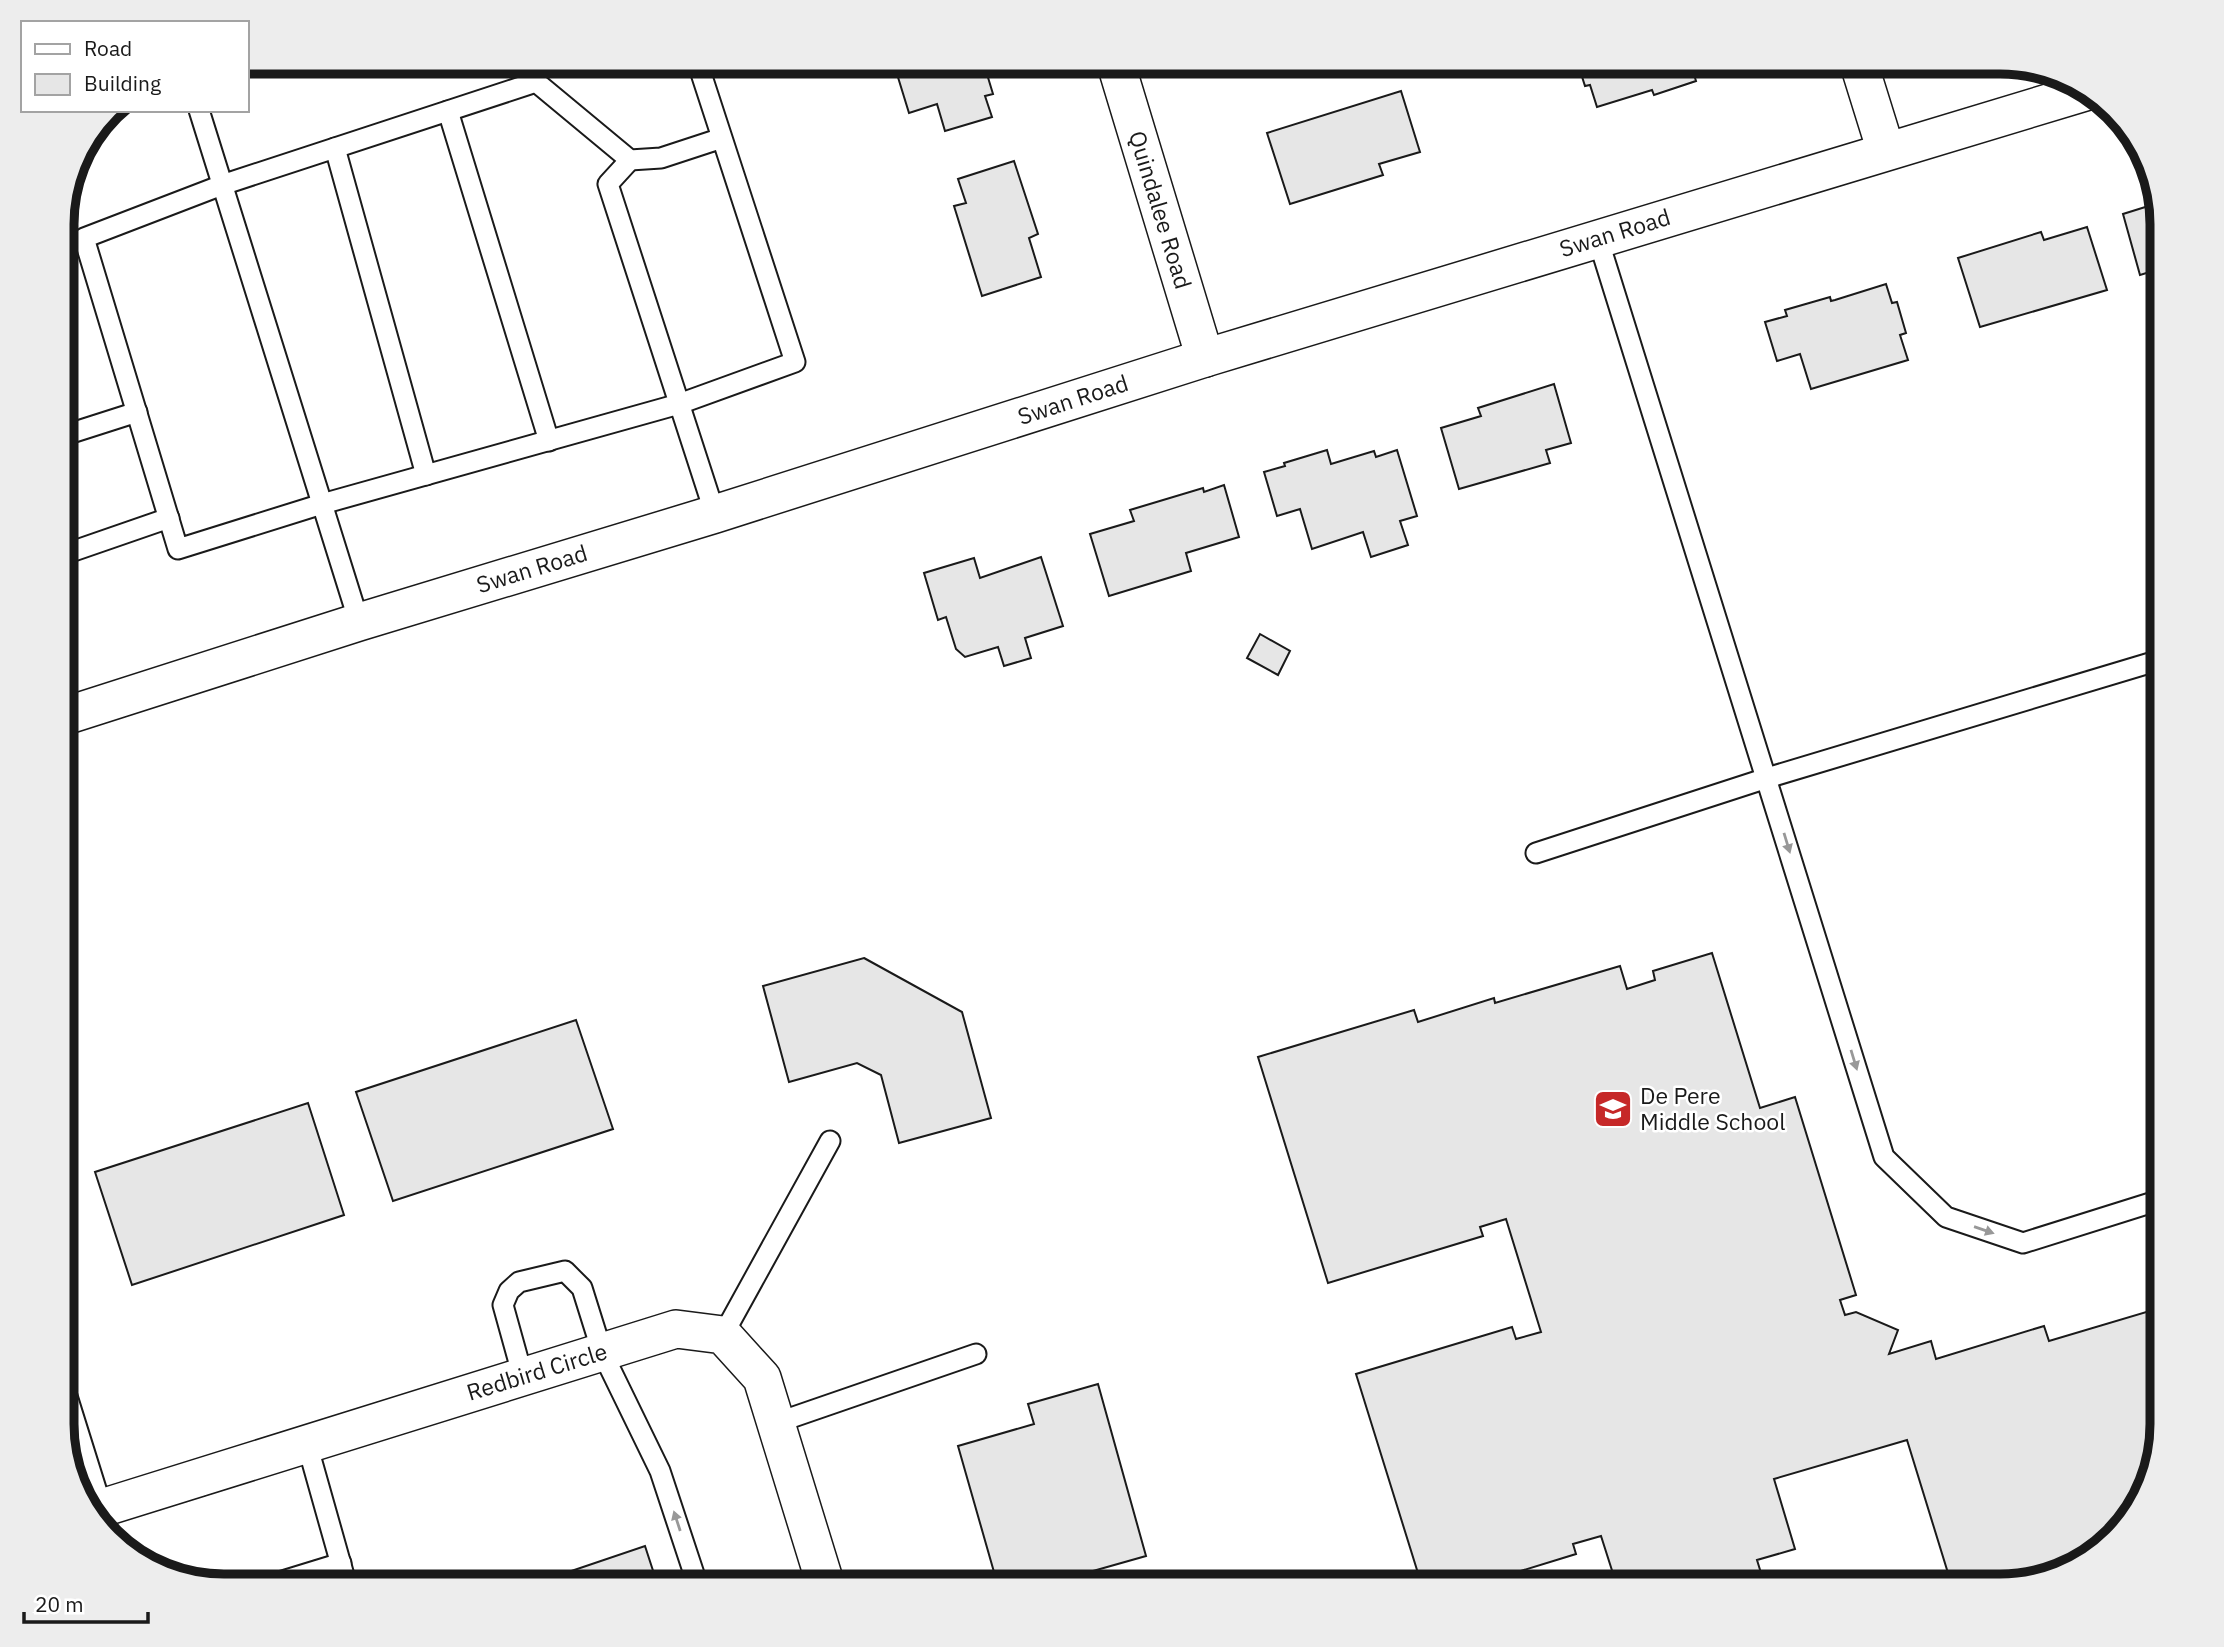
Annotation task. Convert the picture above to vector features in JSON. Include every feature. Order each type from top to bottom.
[{"type":"street","name":"Quindalee Road","points":[[1119,74],[1205,358]]},
{"type":"street","points":[[1862,74],[1886,151]]},
{"type":"street","name":"Swan Road","points":[[74,713],[1205,358],[2077,94]]},
{"type":"street","name":"Redbird Circle","points":[[100,1509],[676,1329],[723,1335]]},
{"type":"street","points":[[723,1335],[762,1378],[822,1574]]},
{"type":"lane","points":[[701,74],[795,362],[679,404],[322,505],[178,549],[84,238],[222,185],[536,82],[630,160],[661,158],[722,138]]},
{"type":"lane","points":[[448,111],[549,440]]},
{"type":"lane","points":[[200,112],[359,622]]},
{"type":"lane","points":[[335,148],[426,475]]},
{"type":"lane","points":[[630,160],[608,184],[715,514]]},
{"type":"lane","points":[[1598,239],[1884,1157],[1946,1217],[2023,1243],[2150,1203]]},
{"type":"lane","points":[[74,432],[137,412]]},
{"type":"lane","points":[[74,551],[169,518]]},
{"type":"lane","points":[[1536,853],[1767,778],[2150,663]]},
{"type":"lane","points":[[723,1335],[830,1141]]},
{"type":"lane","points":[[523,1377],[503,1305],[509,1291],[519,1282],[565,1271],[576,1279],[582,1288],[603,1352],[660,1471],[694,1574]]},
{"type":"lane","points":[[776,1423],[976,1354]]},
{"type":"lane","points":[[74,1424],[92,1494]]},
{"type":"lane","points":[[307,1444],[344,1574]]},
{"type":"lane","points":[[305,1574],[341,1563]]},
{"type":"building","points":[[897,74],[987,74],[993,94],[985,96],[992,117],[945,131],[937,104],[909,113]]},
{"type":"building","points":[[1581,74],[1694,74],[1696,81],[1654,95],[1652,90],[1597,107],[1590,85],[1585,86]]},
{"type":"building","points":[[1401,91],[1420,152],[1379,164],[1383,175],[1290,204],[1267,133]]},
{"type":"building","points":[[1014,161],[1038,234],[1029,238],[1041,277],[982,296],[954,206],[966,203],[958,179]]},
{"type":"building","points":[[2149,206],[2150,272],[2140,275],[2123,214]]},
{"type":"building","points":[[2087,227],[2107,290],[1980,327],[1958,258],[2041,232],[2044,240]]},
{"type":"building","points":[[1886,284],[1892,303],[1897,302],[1906,333],[1900,335],[1908,360],[1811,389],[1800,354],[1777,361],[1765,322],[1787,316],[1785,310],[1830,297],[1831,301],[1835,300]]},
{"type":"building","points":[[1554,384],[1571,443],[1546,450],[1550,463],[1459,489],[1441,428],[1481,416],[1478,408]]},
{"type":"building","points":[[1327,450],[1331,464],[1374,451],[1376,457],[1397,450],[1417,516],[1400,521],[1408,545],[1371,557],[1363,532],[1312,549],[1300,509],[1277,516],[1264,472]]},
{"type":"building","points":[[1224,485],[1239,537],[1186,553],[1191,571],[1109,596],[1090,534],[1134,521],[1130,510],[1203,488],[1204,492]]},
{"type":"building","points":[[1041,557],[1063,626],[1025,638],[1031,658],[1004,666],[998,647],[965,657],[956,649],[946,617],[938,620],[924,573],[974,558],[980,578]]},
{"type":"building","points":[[1260,634],[1290,651],[1278,675],[1247,658]]},
{"type":"building","name":"De Pere Middle School","points":[[1712,953],[1760,1108],[1795,1097],[1856,1295],[1840,1300],[1845,1315],[1856,1312],[1898,1330],[1889,1354],[1931,1341],[1936,1359],[2044,1326],[2049,1341],[2150,1311],[2150,1423],[2148,1453],[2143,1472],[2120,1515],[2084,1548],[2049,1566],[2020,1572],[1948,1574],[1907,1440],[1774,1479],[1795,1549],[1757,1560],[1761,1574],[1613,1574],[1601,1536],[1573,1544],[1576,1554],[1511,1574],[1418,1574],[1356,1374],[1512,1327],[1516,1339],[1541,1332],[1506,1219],[1480,1227],[1483,1236],[1328,1283],[1258,1057],[1414,1010],[1418,1022],[1494,998],[1495,1003],[1620,966],[1627,989],[1655,980],[1653,971]]},
{"type":"building","points":[[864,958],[962,1012],[991,1118],[899,1143],[881,1075],[857,1063],[789,1082],[763,986]]},
{"type":"building","points":[[576,1020],[613,1129],[393,1201],[356,1092]]},
{"type":"building","points":[[308,1103],[344,1215],[132,1285],[95,1172]]},
{"type":"building","points":[[1098,1384],[1146,1556],[1082,1574],[995,1574],[958,1446],[1034,1424],[1028,1404]]},
{"type":"building","points":[[645,1546],[654,1574],[562,1574]]},
{"type":"place","name":"De Pere Middle School","points":[[1613,1109]]}]
